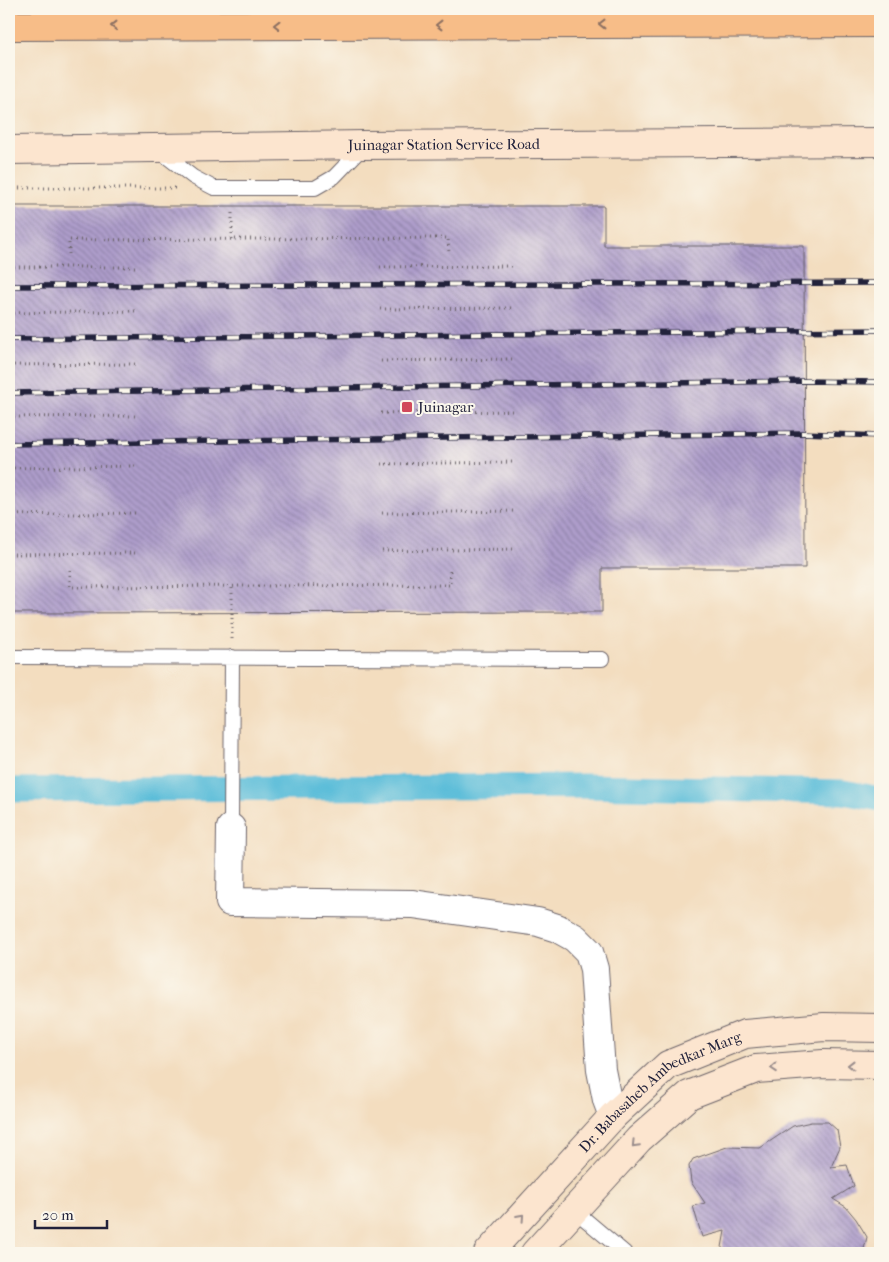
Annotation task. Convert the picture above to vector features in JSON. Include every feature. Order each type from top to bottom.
[{"type":"highway","points":[[9,26],[879,23]]},
{"type":"main road","name":"Juinagar Station Service Road","points":[[9,150],[879,142]]},
{"type":"main road","name":"Dr. Babasaheb Ambedkar Marg","points":[[488,1253],[613,1116],[668,1065],[746,1034],[824,1027],[880,1028]]},
{"type":"main road","name":"Dr. Babasaheb Ambedkar Marg","points":[[535,1253],[638,1140],[690,1095],[756,1069],[822,1064],[880,1066]]},
{"type":"street","points":[[231,828],[230,902],[413,904],[538,922],[557,928],[575,938],[589,952],[594,969],[602,1070],[606,1100],[613,1116]]},
{"type":"lane","points":[[155,148],[194,177],[214,188],[315,188],[334,178],[364,146]]},
{"type":"lane","points":[[9,656],[602,659]]},
{"type":"lane","points":[[231,828],[232,657]]},
{"type":"lane","points":[[574,1210],[625,1253]]},
{"type":"path","points":[[9,188],[214,188]]},
{"type":"path","points":[[232,188],[232,239]]},
{"type":"path","points":[[69,254],[68,240],[232,239],[448,238],[448,252]]},
{"type":"path","points":[[380,267],[514,266]]},
{"type":"path","points":[[9,268],[134,267]]},
{"type":"path","points":[[380,309],[514,308]]},
{"type":"path","points":[[9,313],[135,311]]},
{"type":"path","points":[[380,361],[514,359]]},
{"type":"path","points":[[9,365],[135,364]]},
{"type":"path","points":[[381,413],[515,411]]},
{"type":"path","points":[[9,417],[135,416]]},
{"type":"path","points":[[381,464],[515,462]]},
{"type":"path","points":[[9,468],[135,466]]},
{"type":"path","points":[[382,513],[516,511]]},
{"type":"path","points":[[9,515],[136,513]]},
{"type":"path","points":[[382,551],[516,549]]},
{"type":"path","points":[[9,554],[136,553]]},
{"type":"path","points":[[70,570],[70,587],[450,585],[450,567]]},
{"type":"path","points":[[232,585],[232,657]]},
{"type":"building","name":"Juinagar","points":[[9,206],[604,206],[604,246],[804,246],[805,568],[602,568],[602,612],[9,613]]},
{"type":"building","points":[[811,1122],[828,1122],[837,1130],[840,1147],[831,1167],[847,1165],[854,1186],[833,1199],[846,1207],[856,1219],[867,1237],[864,1249],[861,1253],[721,1253],[725,1231],[702,1237],[693,1206],[705,1203],[691,1182],[689,1166],[693,1159],[727,1147],[760,1148],[793,1126]]},
{"type":"waterway","points":[[9,790],[584,786],[843,792],[880,799]]},
{"type":"railway","points":[[9,286],[880,283]]},
{"type":"railway","points":[[9,339],[880,330]]},
{"type":"railway","points":[[9,393],[803,381],[880,382]]},
{"type":"railway","points":[[9,444],[803,433],[880,436]]},
{"type":"place","name":"Juinagar","points":[[407,407]]}]
